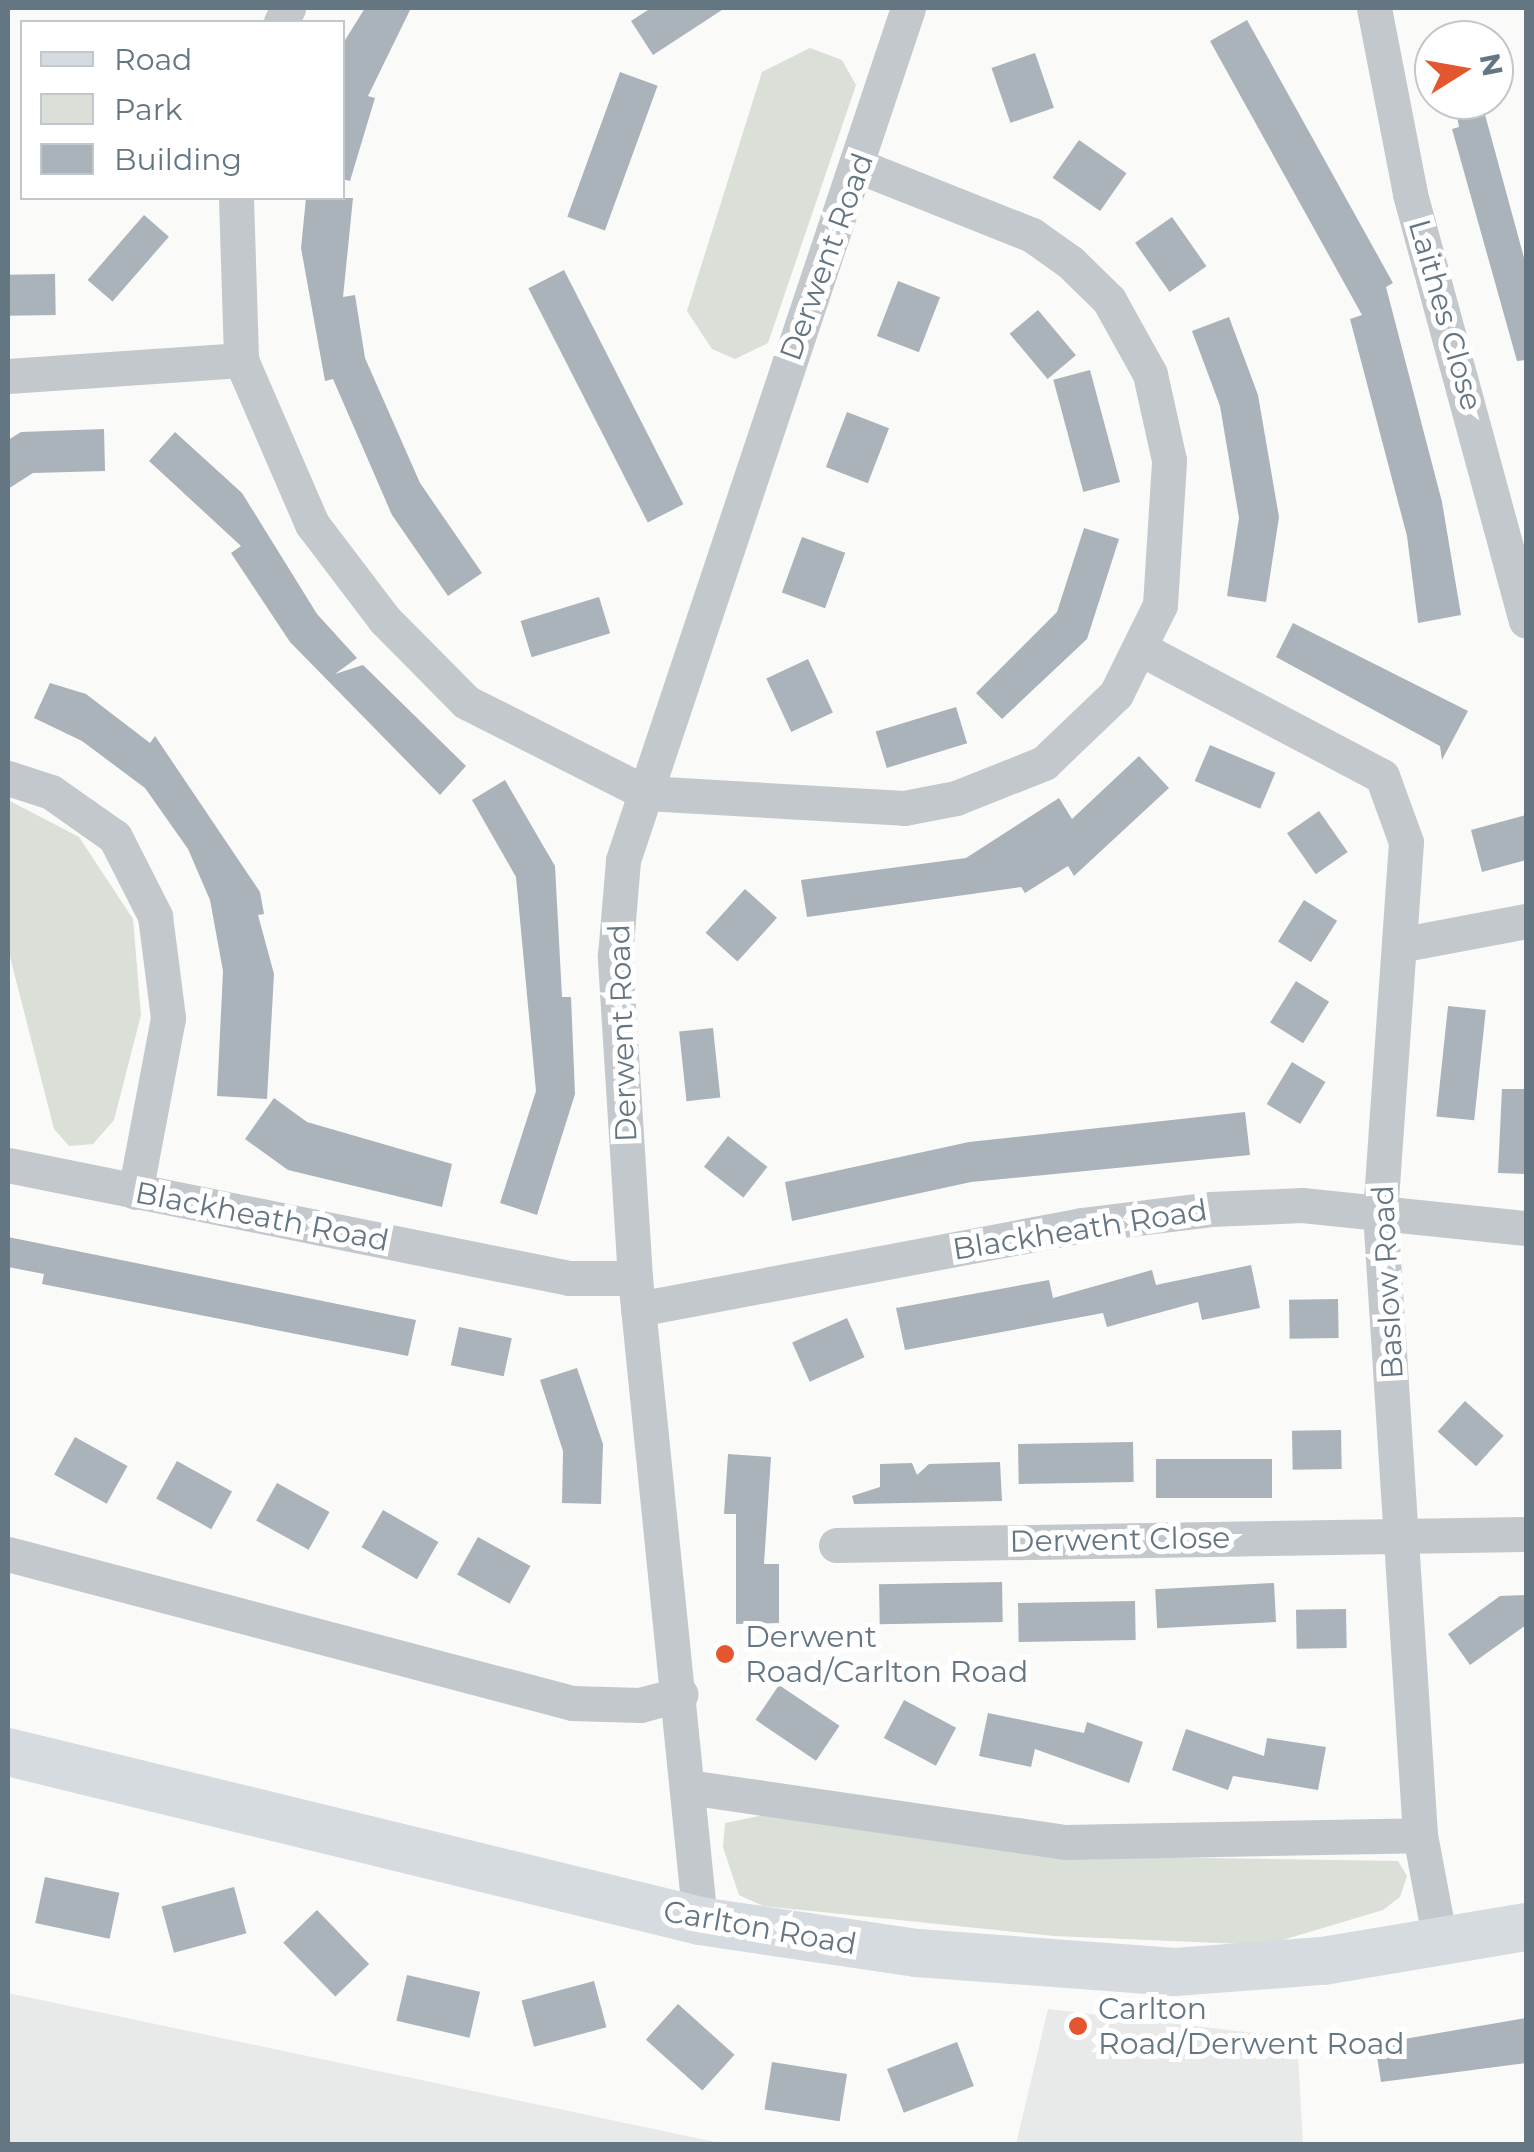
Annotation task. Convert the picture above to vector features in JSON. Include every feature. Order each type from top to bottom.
[{"type":"main road","name":"Carlton Road","points":[[8,1752],[700,1922],[918,1954],[1176,1972],[1266,1967],[1526,1927]]},
{"type":"street","name":"Derwent Road","points":[[700,1922],[680,1694],[636,1294],[615,956],[623,860],[861,166],[908,8]]},
{"type":"street","name":"Laithes Close","points":[[1374,8],[1410,194],[1526,620]]},
{"type":"street","points":[[236,200],[241,360],[312,524],[384,619],[466,702],[646,793],[853,809],[956,798],[1044,763],[1116,694],[1144,650],[1160,605],[1172,508],[1161,416],[1131,336],[1109,300],[1032,235],[861,166]]},
{"type":"street","points":[[8,376],[241,360]]},
{"type":"street","name":"Baslow Road","points":[[1144,650],[1382,776],[1406,842],[1380,1213],[1420,1834],[1440,1941]]},
{"type":"street","points":[[8,778],[51,792],[115,837],[155,916],[168,1018],[135,1192]]},
{"type":"street","points":[[1398,945],[1526,921]]},
{"type":"street","name":"Blackheath Road","points":[[8,1165],[636,1294],[1081,1225],[1302,1205],[1526,1228]]},
{"type":"street","name":"Derwent Close","points":[[836,1545],[1526,1534]]},
{"type":"street","points":[[8,1554],[572,1703],[640,1705],[680,1694]]},
{"type":"street","points":[[688,1787],[1066,1842],[1420,1834]]},
{"type":"shaded area","points":[[8,1993],[725,2144],[8,2144]]},
{"type":"shaded area","points":[[1048,2009],[1297,2038],[1303,2144],[1016,2144]]},
{"type":"green space","points":[[810,48],[842,60],[856,85],[768,343],[735,359],[712,349],[687,311],[762,72]]},
{"type":"green space","points":[[8,800],[79,837],[133,919],[141,1015],[114,1120],[93,1144],[69,1146],[54,1129],[8,949]]},
{"type":"green space","points":[[769,1814],[1084,1856],[1398,1861],[1407,1876],[1400,1897],[1383,1910],[1266,1945],[1054,1936],[763,1906],[739,1895],[723,1847],[725,1823]]},
{"type":"building","points":[[365,8],[411,8],[368,96],[375,98],[350,181],[345,180],[345,40]]},
{"type":"building","points":[[651,8],[725,8],[653,55],[631,21]]},
{"type":"building","points":[[1247,20],[1393,283],[1386,287],[1442,502],[1461,615],[1418,623],[1407,536],[1350,319],[1362,315],[1210,41]]},
{"type":"building","points":[[1035,53],[1054,108],[1010,123],[992,68]]},
{"type":"building","points":[[620,72],[658,86],[605,230],[567,217]]},
{"type":"building","points":[[1458,120],[1486,120],[1526,265],[1526,360],[1517,361],[1452,129],[1459,127]]},
{"type":"building","points":[[1079,140],[1127,173],[1100,211],[1053,178]]},
{"type":"building","points":[[353,198],[343,297],[355,295],[365,358],[420,483],[482,573],[448,596],[392,515],[333,379],[325,381],[301,248],[306,200]]},
{"type":"building","points":[[144,215],[169,237],[112,302],[88,280]]},
{"type":"building","points":[[1172,217],[1206,266],[1170,292],[1135,243]]},
{"type":"building","points":[[564,270],[683,504],[648,522],[528,288]]},
{"type":"building","points":[[55,274],[56,315],[9,316],[8,275]]},
{"type":"building","points":[[898,281],[940,297],[919,352],[877,336]]},
{"type":"building","points":[[1038,310],[1076,355],[1048,379],[1010,334]]},
{"type":"building","points":[[1229,317],[1258,395],[1279,517],[1266,602],[1227,596],[1239,518],[1220,406],[1192,331]]},
{"type":"building","points":[[1090,370],[1120,482],[1083,492],[1053,380]]},
{"type":"building","points":[[847,412],[889,428],[868,483],[826,467]]},
{"type":"building","points":[[104,429],[105,471],[33,473],[8,489],[8,440],[21,432]]},
{"type":"building","points":[[175,432],[242,493],[317,614],[357,658],[335,674],[363,665],[466,766],[440,795],[290,642],[231,553],[241,546],[149,461]]},
{"type":"building","points":[[1084,528],[1119,539],[1087,639],[1002,719],[976,693],[1057,612]]},
{"type":"building","points":[[802,537],[845,553],[825,608],[782,592]]},
{"type":"building","points":[[599,597],[610,633],[532,657],[521,621]]},
{"type":"building","points":[[1293,623],[1468,711],[1442,760],[1440,746],[1276,657]]},
{"type":"building","points":[[808,659],[833,712],[791,732],[766,678]]},
{"type":"building","points":[[50,683],[86,694],[150,743],[155,736],[260,892],[264,914],[258,915],[274,974],[267,1099],[217,1096],[223,971],[210,900],[188,849],[145,788],[82,741],[34,718]]},
{"type":"building","points":[[956,707],[967,743],[887,768],[876,732]]},
{"type":"building","points":[[1210,745],[1275,773],[1260,809],[1195,781]]},
{"type":"building","points":[[1139,756],[1169,788],[1074,876],[1068,866],[1025,893],[1021,887],[807,917],[801,880],[966,858],[1059,798],[1072,819]]},
{"type":"building","points":[[505,780],[555,866],[562,997],[571,997],[575,1094],[537,1215],[500,1203],[536,1091],[516,877],[472,800]]},
{"type":"building","points":[[1319,811],[1348,852],[1316,874],[1287,833]]},
{"type":"building","points":[[1526,815],[1526,860],[1482,872],[1471,830]]},
{"type":"building","points":[[745,889],[777,918],[737,962],[706,933]]},
{"type":"building","points":[[1304,900],[1337,921],[1311,962],[1278,942]]},
{"type":"building","points":[[1296,981],[1329,1002],[1303,1043],[1270,1023]]},
{"type":"building","points":[[1448,1006],[1486,1010],[1474,1120],[1436,1116]]},
{"type":"building","points":[[713,1028],[720,1098],[687,1101],[679,1032]]},
{"type":"building","points":[[1292,1062],[1325,1082],[1300,1124],[1267,1104]]},
{"type":"building","points":[[1502,1089],[1526,1089],[1526,1174],[1498,1173]]},
{"type":"building","points":[[274,1098],[307,1122],[452,1164],[442,1207],[288,1170],[245,1139]]},
{"type":"building","points":[[1245,1112],[1250,1155],[971,1182],[792,1221],[785,1182],[969,1142]]},
{"type":"building","points":[[728,1136],[767,1167],[743,1198],[704,1167]]},
{"type":"building","points":[[8,1237],[416,1320],[408,1356],[42,1284],[44,1274],[8,1267]]},
{"type":"building","points":[[1251,1265],[1260,1308],[1202,1320],[1198,1302],[1107,1327],[1103,1313],[905,1350],[896,1308],[1049,1280],[1053,1298],[1152,1270],[1156,1285]]},
{"type":"building","points":[[1338,1299],[1339,1338],[1290,1339],[1289,1300]]},
{"type":"building","points":[[847,1318],[864,1357],[810,1382],[792,1342]]},
{"type":"building","points":[[459,1327],[512,1338],[504,1376],[451,1365]]},
{"type":"building","points":[[577,1368],[603,1444],[601,1504],[562,1503],[563,1451],[540,1380]]},
{"type":"building","points":[[1465,1401],[1504,1436],[1476,1466],[1438,1431]]},
{"type":"building","points":[[1341,1430],[1342,1469],[1293,1470],[1292,1431]]},
{"type":"building","points":[[75,1437],[127,1466],[107,1504],[54,1475]]},
{"type":"building","points":[[1133,1442],[1134,1482],[1019,1484],[1018,1444]]},
{"type":"building","points":[[728,1454],[771,1457],[764,1564],[779,1564],[779,1623],[736,1624],[736,1514],[724,1514]]},
{"type":"building","points":[[1156,1459],[1272,1459],[1272,1498],[1156,1498]]},
{"type":"building","points":[[177,1461],[232,1492],[211,1529],[156,1499]]},
{"type":"building","points":[[1000,1462],[1002,1501],[854,1504],[852,1496],[880,1487],[880,1464],[912,1463],[917,1475],[929,1464]]},
{"type":"building","points":[[277,1483],[329,1512],[309,1550],[256,1521]]},
{"type":"building","points":[[383,1510],[438,1542],[417,1579],[362,1547]]},
{"type":"building","points":[[478,1537],[530,1566],[510,1604],[457,1575]]},
{"type":"building","points":[[1002,1582],[1003,1622],[880,1624],[879,1584]]},
{"type":"building","points":[[1274,1583],[1276,1622],[1157,1628],[1155,1589]]},
{"type":"building","points":[[1526,1595],[1526,1625],[1470,1665],[1448,1634],[1500,1596]]},
{"type":"building","points":[[1135,1601],[1136,1640],[1019,1642],[1018,1603]]},
{"type":"building","points":[[1346,1609],[1347,1648],[1297,1649],[1296,1610]]},
{"type":"building","points":[[779,1685],[840,1726],[816,1761],[756,1720]]},
{"type":"building","points":[[904,1700],[956,1728],[936,1766],[884,1738]]},
{"type":"building","points":[[988,1713],[1084,1733],[1087,1722],[1143,1742],[1129,1783],[1035,1749],[1031,1767],[979,1756]]},
{"type":"building","points":[[1186,1729],[1264,1756],[1267,1738],[1326,1747],[1318,1790],[1233,1776],[1228,1790],[1172,1770]]},
{"type":"building","points":[[45,1877],[119,1893],[110,1939],[35,1923]]},
{"type":"building","points":[[234,1887],[246,1933],[174,1953],[162,1906]]},
{"type":"building","points":[[317,1910],[369,1964],[335,1997],[283,1943]]},
{"type":"building","points":[[407,1975],[480,1992],[470,2038],[396,2021]]},
{"type":"building","points":[[594,1981],[606,2027],[534,2047],[522,2000]]},
{"type":"building","points":[[678,2004],[734,2055],[702,2091],[646,2040]]},
{"type":"building","points":[[1526,2018],[1526,2063],[1381,2082],[1375,2044]]},
{"type":"building","points":[[957,2042],[974,2086],[904,2113],[887,2069]]},
{"type":"building","points":[[772,2062],[847,2074],[840,2121],[764,2109]]},
{"type":"place","name":"Derwent Road/Carlton Road","points":[[725,1654]]},
{"type":"place","name":"Carlton Road/Derwent Road","points":[[1078,2026]]}]
